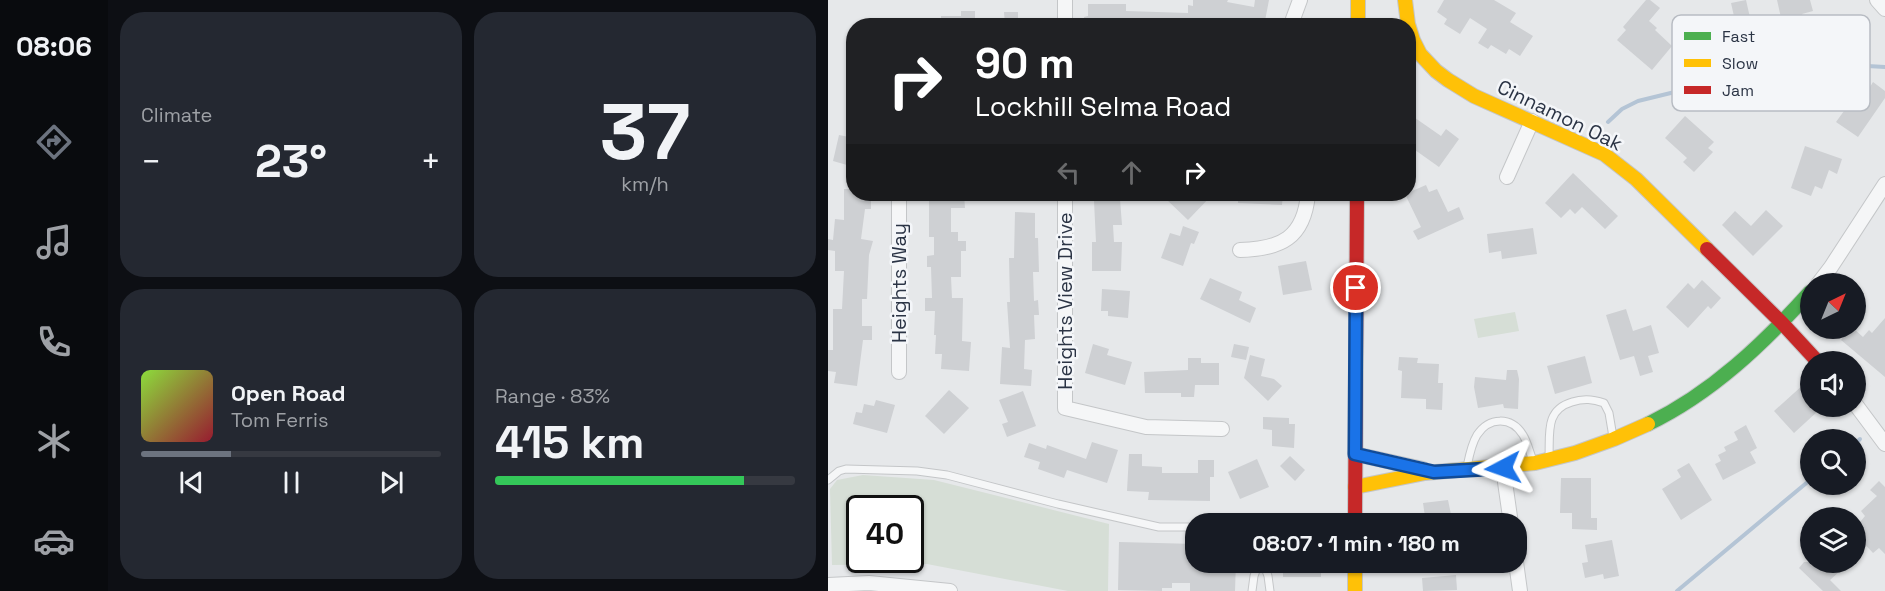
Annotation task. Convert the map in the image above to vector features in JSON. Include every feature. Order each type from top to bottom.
[{"type":"street","points":[[1065,0],[1065,18]]},
{"type":"street","points":[[1293,18],[1300,0]]},
{"type":"street","points":[[1358,0],[1358,18]]},
{"type":"street","name":"Cinnamon Oak","points":[[1405,0],[1407,18]]},
{"type":"street","points":[[1877,0],[1885,9]]},
{"type":"street","name":"Cinnamon Oak","points":[[1416,45],[1424,59],[1441,76],[1468,93],[1604,154],[1620,166],[1636,179],[1808,351]]},
{"type":"street","points":[[1507,177],[1532,121]]},
{"type":"street","points":[[1826,273],[1885,184]]},
{"type":"street","name":"Heights Way","points":[[899,201],[899,372]]},
{"type":"street","name":"Heights View Drive","points":[[1065,201],[1065,408],[1146,427],[1222,429]]},
{"type":"street","points":[[1240,250],[1263,250],[1281,243],[1294,233],[1303,219],[1307,201]]},
{"type":"street","points":[[1355,513],[1357,201]]},
{"type":"street","points":[[1355,487],[1434,472],[1503,468],[1534,463],[1580,452],[1613,440],[1664,417],[1703,393],[1739,365],[1800,303]]},
{"type":"street","points":[[1865,417],[1885,444]]},
{"type":"street","points":[[1355,454],[1434,472]]},
{"type":"street","points":[[1503,468],[1509,513]]},
{"type":"street","points":[[1354,591],[1355,573]]},
{"type":"street","points":[[1518,573],[1520,591]]},
{"type":"street","points":[[834,587],[869,583],[950,591]]},
{"type":"lane","points":[[1549,460],[1550,424],[1554,414],[1561,405],[1580,399],[1592,399],[1604,403],[1609,413],[1613,440]]},
{"type":"lane","points":[[1467,470],[1471,448],[1478,435],[1489,423],[1502,420],[1515,425],[1524,436],[1534,463]]},
{"type":"lane","points":[[828,480],[839,471],[846,469],[927,472],[1159,527],[1185,527]]},
{"type":"lane","points":[[1252,591],[1256,573]]},
{"type":"lane","points":[[1266,573],[1270,591]]},
{"type":"shaded area","points":[[1515,312],[1519,331],[1478,338],[1474,319]]},
{"type":"shaded area","points":[[863,475],[934,480],[1109,524],[1108,591],[1068,591],[924,564],[924,495],[846,495],[846,565],[832,565],[830,489],[837,480]]},
{"type":"building","points":[[1193,0],[1228,0],[1227,2],[1254,7],[1255,0],[1269,0],[1266,18],[1084,18],[1088,16],[1088,4],[1126,4],[1126,11],[1188,13],[1188,5],[1193,6]]},
{"type":"building","points":[[1444,0],[1494,0],[1516,13],[1510,22],[1533,36],[1520,56],[1509,49],[1506,54],[1491,45],[1488,49],[1478,43],[1487,29],[1470,18],[1460,34],[1444,24],[1447,19],[1437,12]]},
{"type":"building","points":[[1646,0],[1650,0],[1660,8],[1649,21],[1672,46],[1652,70],[1617,40],[1626,30],[1623,27]]},
{"type":"building","points":[[1746,0],[1749,15],[1734,15],[1731,3]]},
{"type":"building","points":[[1777,0],[1810,0],[1813,11],[1802,15],[1780,15]]},
{"type":"building","points":[[961,11],[975,11],[975,18],[941,18],[941,16],[961,16]]},
{"type":"building","points":[[1004,12],[1018,12],[1018,18],[1004,18]]},
{"type":"building","points":[[1873,82],[1885,91],[1885,98],[1858,137],[1836,122],[1844,111],[1870,111],[1870,87]]},
{"type":"building","points":[[1685,116],[1714,142],[1708,148],[1713,152],[1694,172],[1683,162],[1687,158],[1665,138]]},
{"type":"building","points":[[1416,119],[1441,136],[1446,129],[1459,139],[1439,167],[1416,151]]},
{"type":"building","points":[[839,135],[846,136],[846,165],[833,161]]},
{"type":"building","points":[[1805,146],[1842,159],[1837,174],[1829,170],[1822,189],[1815,186],[1811,196],[1791,188]]},
{"type":"building","points":[[1573,173],[1618,216],[1605,229],[1582,207],[1575,214],[1570,209],[1561,218],[1545,203]]},
{"type":"building","points":[[1426,185],[1429,192],[1437,189],[1448,212],[1459,207],[1464,219],[1418,240],[1413,231],[1421,227],[1408,201],[1416,201],[1416,189]]},
{"type":"building","points":[[844,189],[846,189],[846,201],[871,201],[871,209],[865,209],[861,239],[873,241],[869,255],[867,299],[862,299],[862,326],[872,326],[872,340],[863,340],[857,386],[834,383],[836,372],[828,371],[828,350],[833,350],[833,309],[842,309],[844,271],[835,271],[835,251],[828,250],[828,239],[833,240],[835,219],[844,220]]},
{"type":"building","points":[[929,201],[964,201],[965,208],[951,208],[951,232],[958,232],[958,241],[966,241],[966,251],[961,251],[961,277],[951,277],[952,298],[963,298],[962,341],[971,342],[969,371],[941,369],[942,354],[935,354],[935,311],[925,311],[925,298],[932,298],[931,267],[927,267],[927,256],[934,255],[934,237],[929,237]]},
{"type":"building","points":[[1094,201],[1120,201],[1122,225],[1113,225],[1114,242],[1122,242],[1121,271],[1092,271],[1092,242],[1096,242]]},
{"type":"building","points":[[1168,201],[1206,201],[1188,220]]},
{"type":"building","points":[[1238,201],[1282,201],[1282,205],[1238,203]]},
{"type":"building","points":[[1766,210],[1783,226],[1753,256],[1722,225],[1735,211],[1751,226]]},
{"type":"building","points":[[1015,212],[1035,213],[1035,238],[1038,238],[1039,272],[1033,272],[1034,301],[1038,300],[1039,315],[1034,315],[1035,339],[1025,340],[1024,369],[1032,370],[1031,386],[1000,384],[1002,347],[1010,348],[1007,302],[1010,302],[1009,258],[1014,258]]},
{"type":"building","points":[[1183,226],[1199,232],[1194,244],[1191,243],[1183,266],[1161,258],[1170,233],[1180,236]]},
{"type":"building","points":[[1533,228],[1537,254],[1502,259],[1501,251],[1489,253],[1487,234]]},
{"type":"building","points":[[1306,261],[1312,290],[1283,295],[1278,266]]},
{"type":"building","points":[[1210,278],[1242,292],[1239,300],[1256,308],[1250,323],[1200,299]]},
{"type":"building","points":[[1702,280],[1721,298],[1711,309],[1708,306],[1688,328],[1666,307],[1688,283],[1694,289]]},
{"type":"building","points":[[1102,289],[1130,291],[1128,318],[1108,316],[1108,311],[1101,311]]},
{"type":"building","points":[[1626,309],[1633,331],[1651,325],[1659,353],[1648,356],[1653,372],[1640,376],[1634,356],[1620,360],[1606,315]]},
{"type":"building","points":[[1885,318],[1885,377],[1866,361],[1866,351],[1854,351],[1841,340],[1866,339],[1869,330],[1872,333]]},
{"type":"building","points":[[1093,344],[1109,349],[1107,355],[1132,362],[1125,385],[1085,373]]},
{"type":"building","points":[[1234,344],[1249,347],[1246,360],[1231,357]]},
{"type":"building","points":[[1250,355],[1265,359],[1261,376],[1274,379],[1282,386],[1268,401],[1244,378]]},
{"type":"building","points":[[1585,356],[1592,383],[1555,394],[1547,366]]},
{"type":"building","points":[[1399,357],[1418,358],[1417,363],[1439,364],[1438,383],[1443,383],[1442,410],[1426,409],[1426,399],[1401,398],[1402,371],[1398,370]]},
{"type":"building","points":[[1188,358],[1201,358],[1201,363],[1219,363],[1219,385],[1195,385],[1194,397],[1181,397],[1181,393],[1145,393],[1144,372],[1188,370]]},
{"type":"building","points":[[1507,370],[1517,370],[1518,409],[1504,408],[1503,404],[1478,408],[1474,387],[1475,377],[1506,380]]},
{"type":"building","points":[[1800,388],[1800,417],[1811,417],[1794,433],[1774,411]]},
{"type":"building","points":[[949,390],[969,408],[944,434],[925,416]]},
{"type":"building","points":[[1023,391],[1036,426],[1007,437],[1002,424],[1008,422],[999,400]]},
{"type":"building","points":[[876,400],[895,405],[887,433],[853,424],[856,412],[862,413],[864,404],[874,406]]},
{"type":"building","points":[[1263,417],[1289,418],[1289,424],[1295,424],[1294,448],[1272,446],[1272,430],[1263,429]]},
{"type":"building","points":[[1746,425],[1757,448],[1750,452],[1756,463],[1723,480],[1715,464],[1721,461],[1718,455],[1726,451],[1724,447],[1738,440],[1734,432]]},
{"type":"building","points":[[1092,442],[1118,450],[1107,483],[1067,470],[1064,478],[1038,469],[1040,462],[1024,457],[1029,443],[1046,449],[1047,445],[1086,459]]},
{"type":"building","points":[[1129,454],[1142,454],[1142,466],[1162,467],[1162,473],[1198,473],[1198,460],[1214,460],[1214,477],[1210,477],[1210,501],[1148,500],[1149,492],[1127,491]]},
{"type":"building","points":[[1290,456],[1305,470],[1295,481],[1280,466]]},
{"type":"building","points":[[1257,459],[1269,487],[1240,499],[1228,472]]},
{"type":"building","points":[[1689,463],[1712,500],[1681,520],[1662,489],[1681,477],[1677,470]]},
{"type":"building","points":[[1561,478],[1591,478],[1591,518],[1597,518],[1597,530],[1572,529],[1572,513],[1560,513]]},
{"type":"building","points":[[1879,481],[1885,487],[1885,554],[1879,548],[1873,553],[1866,546],[1865,507],[1877,496],[1870,490]]},
{"type":"building","points":[[1448,500],[1451,513],[1424,513],[1423,503]]},
{"type":"building","points":[[1612,540],[1619,576],[1604,579],[1603,574],[1585,578],[1582,563],[1588,562],[1585,545]]},
{"type":"building","points":[[1119,542],[1185,544],[1185,573],[1236,573],[1235,591],[1190,591],[1190,583],[1172,583],[1172,588],[1162,588],[1162,591],[1118,590]]},
{"type":"building","points":[[1283,573],[1321,573],[1321,577],[1283,577]]},
{"type":"building","points":[[1804,573],[1838,573],[1830,580],[1841,591],[1823,591]]},
{"type":"building","points":[[1456,575],[1457,590],[1423,591],[1422,578]]},
{"type":"waterway","points":[[1870,66],[1885,67]]},
{"type":"waterway","points":[[1608,122],[1622,109],[1638,101],[1672,93]]},
{"type":"waterway","points":[[1677,591],[1800,488]]},
{"type":"traffic: fast","points":[[1648,424],[1694,398],[1715,382],[1755,348],[1800,303]]},
{"type":"traffic: slow","points":[[1358,0],[1358,18]]},
{"type":"traffic: slow","points":[[1405,0],[1407,18]]},
{"type":"traffic: slow","points":[[1416,46],[1420,54],[1436,71],[1474,96],[1604,154],[1636,179],[1707,249]]},
{"type":"traffic: slow","points":[[1355,487],[1425,473],[1535,463],[1575,453],[1648,424]]},
{"type":"traffic: slow","points":[[1355,573],[1355,591]]},
{"type":"traffic: jam","points":[[1355,513],[1357,201]]},
{"type":"traffic: jam","points":[[1707,249],[1808,351]]},
{"type":"route","points":[[1356,288],[1355,454],[1434,472],[1503,468]]}]
